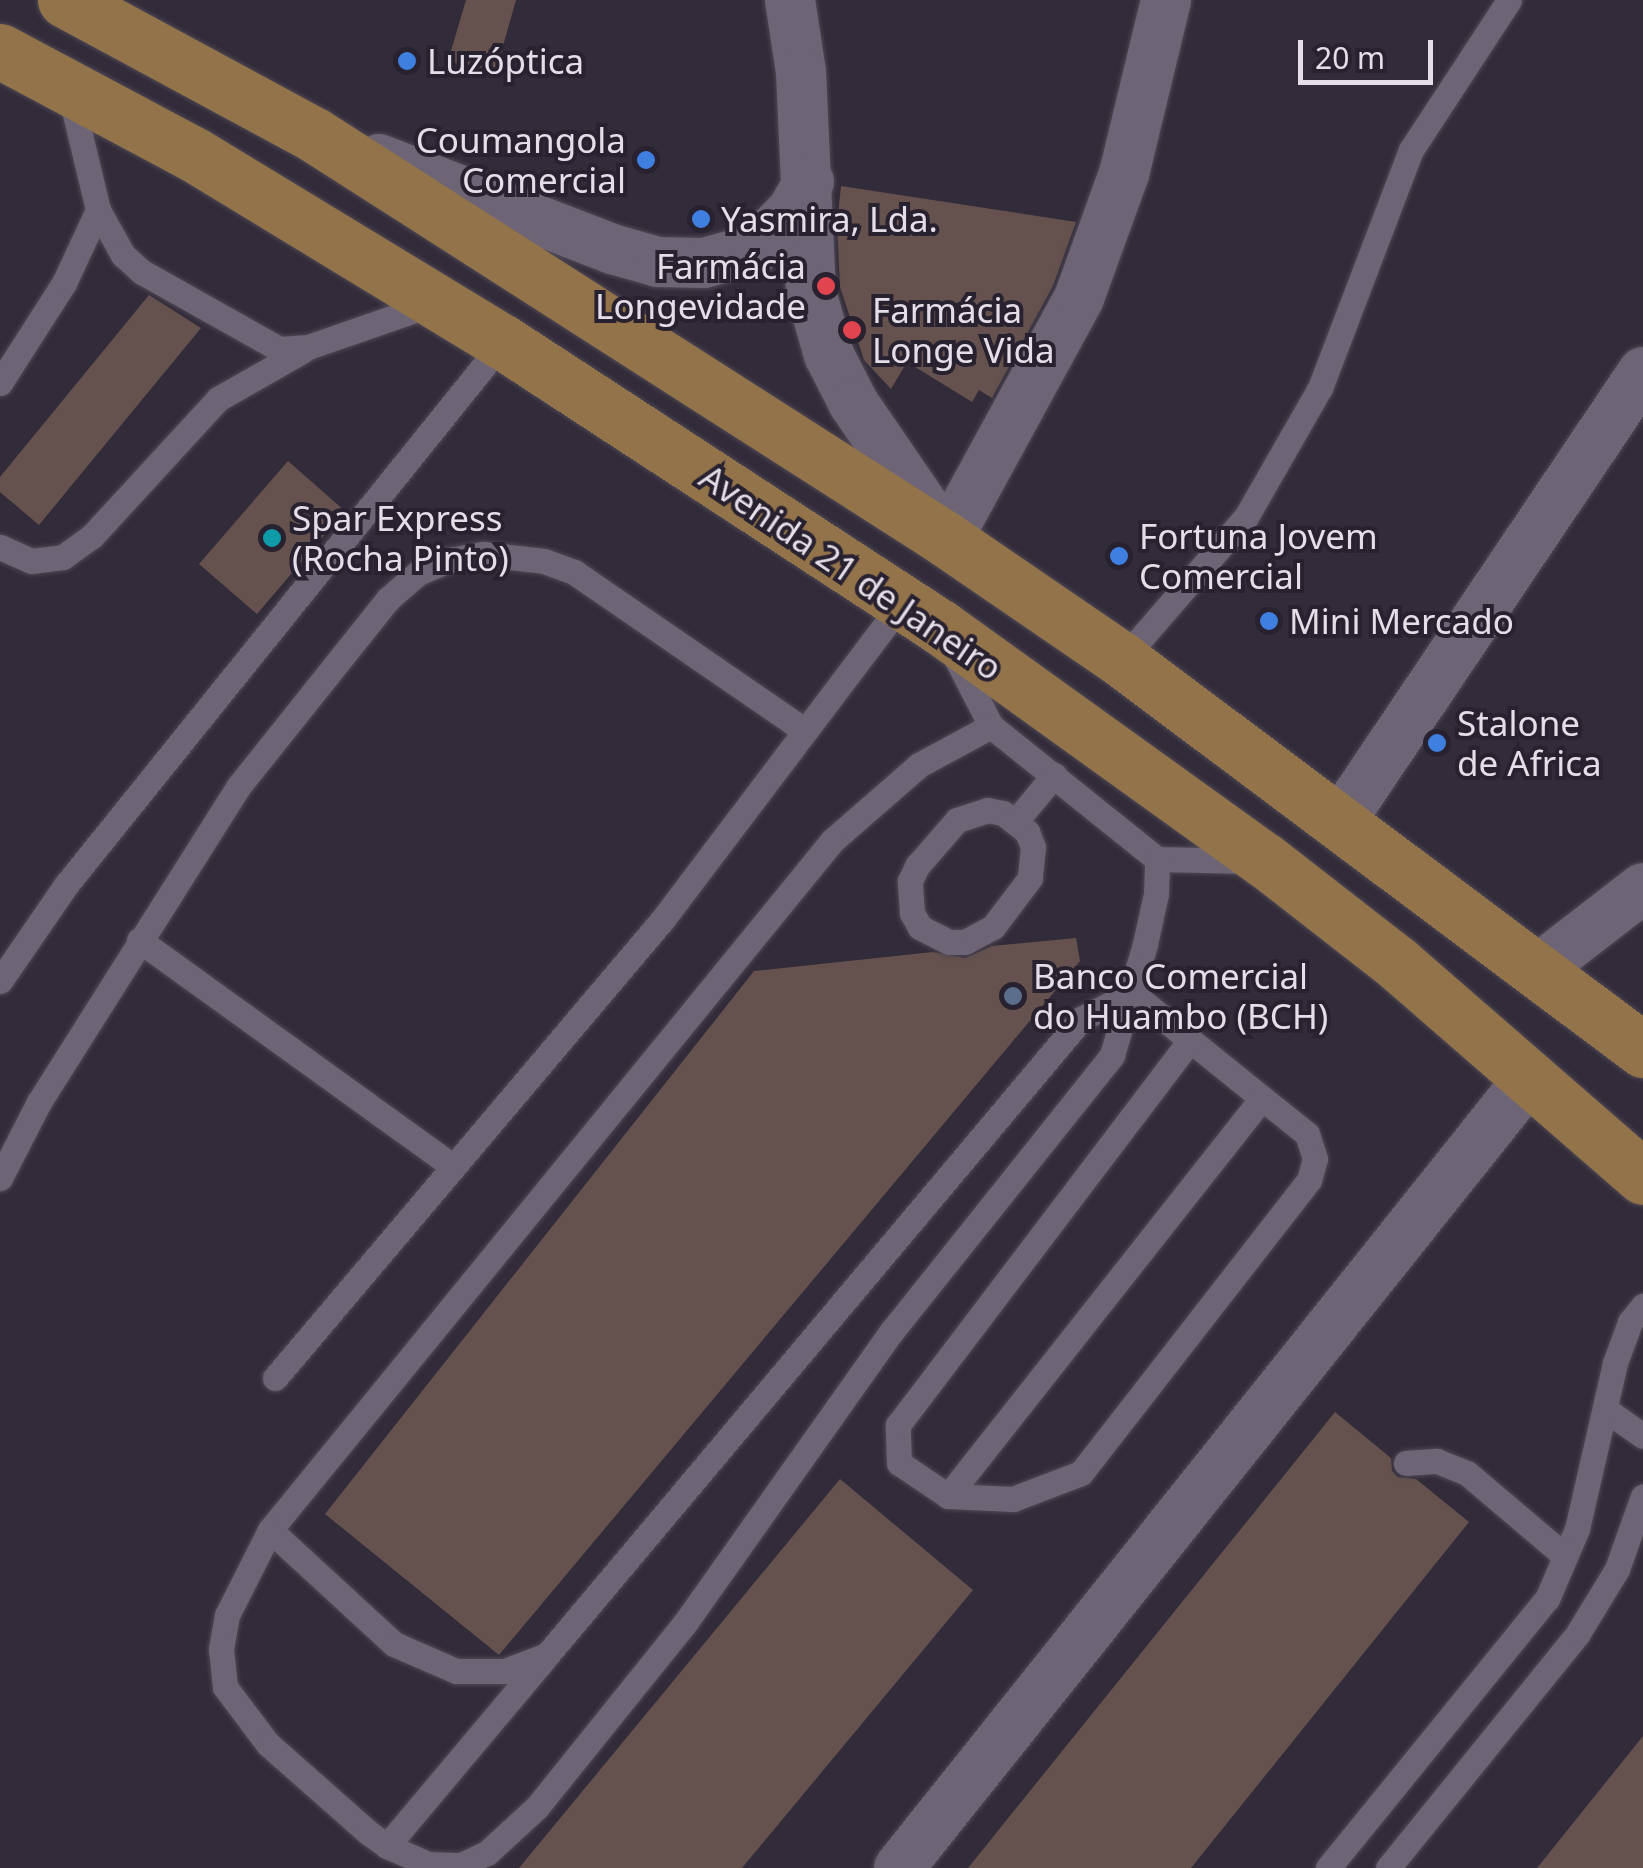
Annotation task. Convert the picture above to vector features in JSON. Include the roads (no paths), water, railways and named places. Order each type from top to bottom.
[{"type":"main road","points":[[65,0],[313,134],[947,540],[1122,660],[1643,1050]]},
{"type":"main road","name":"Avenida 21 de Janeiro","points":[[0,51],[196,155],[503,342],[922,615],[1266,861],[1531,1076],[1643,1177]]},
{"type":"street","points":[[790,0],[802,72],[811,292],[829,356],[854,404],[947,540],[1079,298],[1124,174],[1166,0]]},
{"type":"street","points":[[313,134],[612,249],[658,262],[704,263],[755,249],[792,211],[808,181]]},
{"type":"street","points":[[1338,825],[1643,372]]},
{"type":"street","points":[[1537,970],[1643,888]]},
{"type":"street","points":[[898,1868],[1531,1076]]},
{"type":"lane","points":[[1122,660],[1246,517],[1320,388],[1411,150],[1509,0]]},
{"type":"lane","points":[[69,88],[98,210],[123,255],[142,272],[267,344],[280,349],[308,348]]},
{"type":"lane","points":[[0,383],[64,282],[98,210]]},
{"type":"lane","points":[[0,547],[31,561],[63,557],[92,536],[218,399],[308,348],[437,302]]},
{"type":"lane","points":[[0,981],[66,885],[503,342]]},
{"type":"lane","points":[[0,1178],[39,1102],[238,787],[362,630],[418,573],[449,560],[483,554],[544,561],[574,572],[805,732]]},
{"type":"lane","points":[[275,1378],[662,919],[805,732],[922,615],[992,726],[1157,859],[1266,861]]},
{"type":"lane","points":[[992,726],[919,765],[832,841],[270,1530],[227,1615],[221,1649],[225,1687],[268,1744],[387,1846],[428,1864],[461,1864],[487,1853],[537,1807],[686,1624],[892,1331],[1112,1055],[1156,894],[1157,859]]},
{"type":"lane","points":[[1016,821],[1054,775]]},
{"type":"lane","points":[[987,810],[1016,821],[1027,832],[1035,862],[1022,891],[992,926],[980,936],[949,942],[920,927],[912,913],[910,881],[916,866],[947,830],[957,820],[987,810]]},
{"type":"lane","points":[[139,940],[454,1167]]},
{"type":"lane","points":[[387,1846],[1081,1019],[1132,993]]},
{"type":"lane","points":[[1132,993],[1307,1134],[1315,1159],[1309,1180],[1081,1473],[1014,1499],[948,1496],[899,1463],[898,1425],[1190,1040]]},
{"type":"lane","points":[[948,1496],[1262,1098]]},
{"type":"lane","points":[[1328,1868],[1547,1598],[1577,1529],[1615,1363],[1630,1322],[1643,1306]]},
{"type":"lane","points":[[1606,1410],[1643,1436]]},
{"type":"lane","points":[[1406,1463],[1437,1461],[1468,1473],[1565,1556]]},
{"type":"lane","points":[[1388,1868],[1578,1633],[1617,1569],[1643,1496]]},
{"type":"lane","points":[[270,1530],[394,1644],[456,1671],[505,1672],[547,1656]]},
{"type":"place","name":"Luzóptica","points":[[407,61]]},
{"type":"place","name":"Coumangola Comercial","points":[[646,160]]},
{"type":"place","name":"Yasmira, Lda.","points":[[701,219]]},
{"type":"place","name":"Farmácia Longevidade","points":[[826,286]]},
{"type":"place","name":"Farmácia Longe Vida","points":[[852,330]]},
{"type":"place","name":"Spar Express (Rocha Pinto)","points":[[272,538]]},
{"type":"place","name":"Fortuna Jovem Comercial","points":[[1119,556]]},
{"type":"place","name":"Mini Mercado","points":[[1269,621]]},
{"type":"place","name":"Stalone de Africa","points":[[1437,743]]},
{"type":"place","name":"Banco Comercial do Huambo (BCH)","points":[[1013,996]]}]
